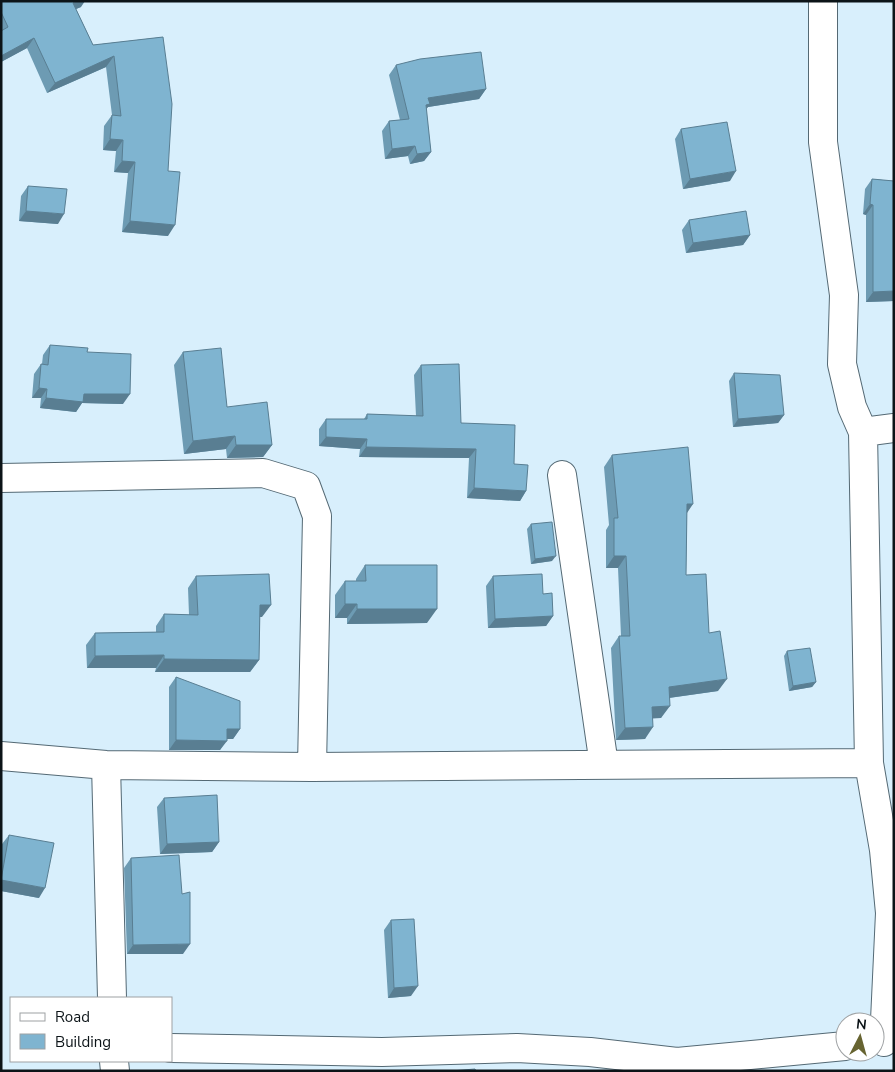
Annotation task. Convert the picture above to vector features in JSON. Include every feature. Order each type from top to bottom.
[{"type":"street","points":[[822,1],[823,142],[844,295],[842,364],[852,408],[864,432],[869,763],[884,850],[890,913],[885,1021]]},
{"type":"street","points":[[864,432],[894,428]]},
{"type":"street","points":[[1,478],[263,473],[306,486],[317,516],[312,767]]},
{"type":"street","points":[[562,475],[604,765]]},
{"type":"street","points":[[1,756],[106,766],[312,767],[869,763]]},
{"type":"street","points":[[106,766],[112,997]]},
{"type":"street","points":[[172,1048],[383,1061],[517,1048],[590,1052],[677,1066],[835,1047]]},
{"type":"building","points":[[1,1],[76,1],[73,3],[93,45],[163,37],[172,104],[168,171],[180,172],[175,225],[130,221],[135,162],[122,161],[123,140],[110,139],[112,115],[121,116],[114,56],[55,83],[34,38],[1,56],[1,31],[8,27],[1,12]]},
{"type":"building","points":[[481,52],[486,89],[428,98],[430,104],[426,105],[431,152],[417,154],[415,146],[392,149],[389,121],[409,119],[396,65],[420,59]]},
{"type":"building","points":[[727,122],[736,171],[690,179],[681,129]]},
{"type":"building","points":[[872,179],[894,181],[894,291],[873,292],[873,205],[870,204]]},
{"type":"building","points":[[28,186],[67,189],[64,214],[26,211]]},
{"type":"building","points":[[746,211],[750,235],[693,243],[689,220]]},
{"type":"building","points":[[50,345],[88,348],[87,352],[131,354],[130,394],[84,394],[83,402],[46,398],[47,389],[39,388],[41,364],[48,365]]},
{"type":"building","points":[[221,348],[227,407],[267,402],[272,445],[236,445],[235,436],[193,441],[183,352]]},
{"type":"building","points":[[459,364],[461,423],[515,425],[514,464],[528,465],[526,491],[474,488],[476,449],[366,447],[367,439],[326,437],[326,419],[367,419],[367,414],[423,416],[421,365]]},
{"type":"building","points":[[734,373],[780,375],[784,415],[738,419]]},
{"type":"building","points":[[688,447],[693,504],[687,504],[686,575],[706,574],[709,633],[720,631],[727,679],[669,687],[670,706],[652,707],[653,727],[625,728],[619,636],[630,636],[626,556],[614,556],[614,518],[618,518],[612,455]]},
{"type":"building","points":[[552,522],[556,556],[535,559],[531,524]]},
{"type":"building","points":[[365,565],[437,565],[437,609],[357,609],[357,604],[345,604],[345,581],[366,581]]},
{"type":"building","points":[[269,574],[271,605],[260,605],[259,660],[164,659],[164,655],[95,656],[95,633],[164,632],[164,614],[198,615],[196,576]]},
{"type":"building","points":[[542,574],[543,594],[552,593],[553,616],[495,619],[493,576]]},
{"type":"building","points":[[810,648],[816,682],[793,686],[787,651]]},
{"type":"building","points":[[176,677],[240,701],[240,729],[227,729],[227,741],[176,740]]},
{"type":"building","points":[[217,795],[219,842],[167,844],[164,798]]},
{"type":"building","points":[[9,835],[54,843],[45,888],[1,880]]},
{"type":"building","points":[[179,855],[182,894],[190,892],[190,944],[133,945],[131,858]]},
{"type":"building","points":[[414,919],[418,986],[394,988],[391,920]]},
{"type":"building","points":[[475,1069],[476,1071],[451,1071]]}]
